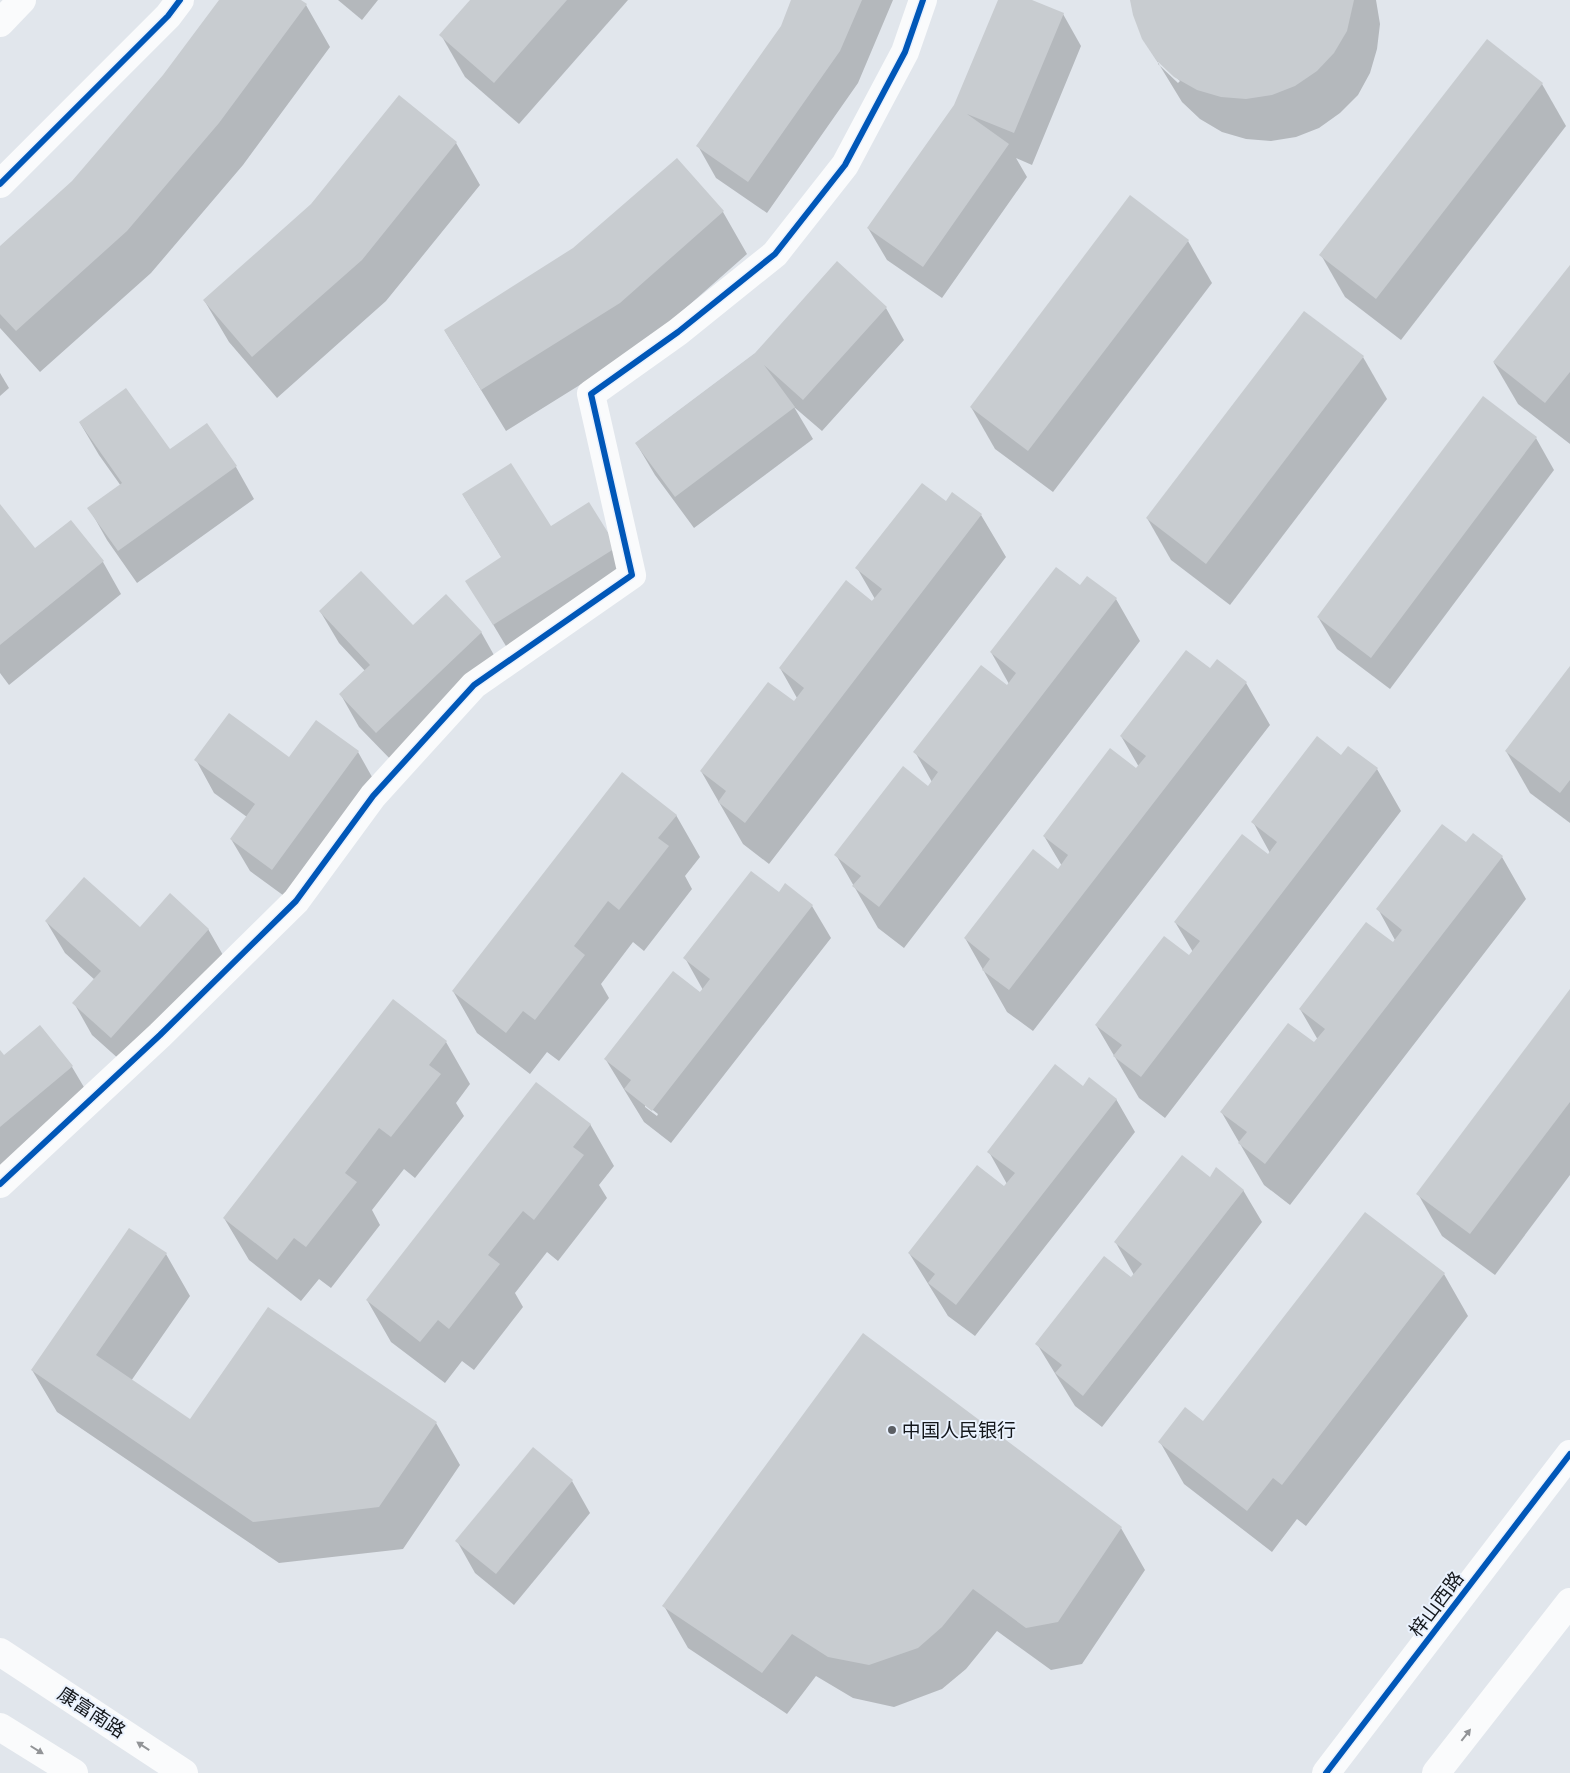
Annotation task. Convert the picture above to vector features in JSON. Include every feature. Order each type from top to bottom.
[{"type":"street","points":[[0,23],[22,0]]},
{"type":"street","points":[[0,184],[168,16],[180,0]]},
{"type":"street","points":[[0,1184],[160,1035],[296,900],[373,796],[474,685],[632,575],[591,394],[678,332],[774,254],[845,165],[905,52],[923,0]]},
{"type":"street","name":"梓山西路","points":[[1326,1773],[1570,1454]]},
{"type":"street","points":[[1436,1773],[1570,1602]]},
{"type":"street","name":"康富南路","points":[[0,1652],[184,1773]]},
{"type":"street","points":[[0,1727],[74,1773]]},
{"type":"building","points":[[219,0],[301,0],[307,4],[219,123],[127,231],[16,331],[0,314],[0,246],[72,181],[163,75]]},
{"type":"building","points":[[470,0],[567,0],[494,83],[439,35]]},
{"type":"building","points":[[791,0],[862,0],[840,51],[748,182],[696,146],[781,26]]},
{"type":"building","points":[[998,0],[1032,0],[1064,13],[1014,133],[967,114],[1009,144],[923,267],[867,228],[954,105]]},
{"type":"building","points":[[1130,0],[1354,0],[1347,31],[1334,53],[1317,71],[1295,86],[1272,95],[1246,99],[1221,97],[1197,90],[1174,77],[1156,60],[1142,39],[1133,15]]},
{"type":"building","points":[[1487,39],[1543,83],[1376,299],[1319,255]]},
{"type":"building","points":[[399,95],[457,142],[362,260],[252,357],[203,300],[311,204]]},
{"type":"building","points":[[677,158],[724,211],[620,303],[481,390],[444,330],[573,248]]},
{"type":"building","points":[[1130,195],[1189,240],[1028,451],[970,407]]},
{"type":"building","points":[[837,261],[887,307],[803,400],[764,365],[795,407],[675,497],[635,443],[755,353]]},
{"type":"building","points":[[1570,265],[1570,372],[1545,403],[1493,362]]},
{"type":"building","points":[[1304,311],[1364,356],[1206,564],[1146,518]]},
{"type":"building","points":[[126,388],[170,449],[207,423],[237,466],[118,551],[87,508],[122,483],[79,422]]},
{"type":"building","points":[[1483,396],[1537,437],[1371,658],[1317,617]]},
{"type":"building","points":[[511,463],[551,526],[589,502],[617,547],[493,625],[465,581],[501,557],[462,494]]},
{"type":"building","points":[[922,483],[946,501],[952,492],[982,514],[745,823],[718,802],[726,791],[700,771],[768,682],[794,701],[804,688],[779,668],[846,580],[872,601],[882,589],[855,568]]},
{"type":"building","points":[[0,504],[35,548],[71,520],[104,561],[0,645]]},
{"type":"building","points":[[1056,567],[1080,585],[1087,576],[1117,598],[879,907],[852,886],[861,876],[834,855],[903,766],[928,786],[938,772],[913,752],[981,665],[1007,685],[1016,673],[990,652]]},
{"type":"building","points":[[361,571],[413,625],[446,594],[482,632],[376,733],[339,694],[370,665],[319,611]]},
{"type":"building","points":[[1186,650],[1210,668],[1217,659],[1247,682],[1009,990],[982,970],[990,959],[964,938],[1033,849],[1058,869],[1068,855],[1043,836],[1110,748],[1136,768],[1146,756],[1120,736]]},
{"type":"building","points":[[1570,666],[1570,780],[1560,793],[1505,751]]},
{"type":"building","points":[[229,713],[289,757],[316,720],[359,751],[272,870],[230,839],[255,804],[194,760]]},
{"type":"building","points":[[1317,736],[1341,755],[1348,746],[1378,768],[1141,1077],[1113,1056],[1122,1045],[1095,1025],[1164,936],[1189,955],[1200,941],[1174,922],[1242,834],[1268,854],[1277,842],[1251,822]]},
{"type":"building","points":[[622,772],[677,815],[658,838],[669,846],[619,910],[608,901],[574,946],[585,955],[535,1020],[523,1011],[506,1033],[452,991]]},
{"type":"building","points":[[1442,824],[1466,842],[1473,833],[1503,856],[1265,1164],[1238,1143],[1247,1132],[1220,1112],[1288,1023],[1314,1042],[1325,1029],[1299,1009],[1366,922],[1393,942],[1402,930],[1376,909]]},
{"type":"building","points":[[751,871],[779,892],[785,883],[813,905],[652,1111],[624,1089],[631,1080],[604,1059],[673,971],[700,992],[710,979],[683,958]]},
{"type":"building","points":[[84,877],[140,927],[170,893],[209,929],[111,1038],[72,1003],[101,971],[45,921]]},
{"type":"building","points":[[1570,989],[1570,1102],[1470,1234],[1416,1194]]},
{"type":"building","points":[[393,999],[447,1041],[429,1065],[441,1074],[391,1137],[379,1128],[345,1173],[357,1182],[306,1247],[294,1238],[277,1260],[223,1218]]},
{"type":"building","points":[[40,1025],[73,1066],[0,1127],[0,1050],[4,1055]]},
{"type":"building","points":[[1055,1064],[1083,1086],[1089,1077],[1117,1099],[956,1305],[928,1283],[935,1274],[908,1253],[977,1165],[1004,1186],[1015,1173],[987,1152]]},
{"type":"building","points":[[536,1082],[591,1124],[573,1147],[584,1155],[534,1220],[523,1211],[488,1255],[500,1264],[449,1329],[438,1320],[420,1342],[366,1300]]},
{"type":"building","points":[[1182,1155],[1210,1177],[1216,1167],[1244,1190],[1083,1396],[1055,1373],[1062,1365],[1035,1344],[1104,1256],[1131,1277],[1142,1264],[1114,1242]]},
{"type":"building","points":[[1365,1212],[1445,1273],[1282,1485],[1273,1478],[1247,1511],[1158,1442],[1185,1407],[1203,1421]]},
{"type":"building","points":[[129,1228],[167,1253],[96,1355],[190,1419],[268,1307],[437,1422],[379,1507],[253,1522],[31,1370]]},
{"type":"building","name":"中国人民银行","points":[[863,1333],[1122,1527],[1058,1622],[1026,1628],[973,1589],[942,1627],[918,1648],[869,1665],[828,1657],[792,1634],[762,1673],[662,1606]]},
{"type":"building","points":[[533,1447],[573,1480],[496,1574],[455,1541]]},
{"type":"cycle path","points":[[0,184],[168,16],[180,0]]},
{"type":"cycle path","points":[[0,1184],[160,1035],[296,901],[373,796],[474,685],[632,575],[591,394],[678,332],[775,254],[845,165],[905,52],[923,0]]},
{"type":"cycle path","points":[[1326,1773],[1570,1454]]},
{"type":"place","name":"中国人民银行","points":[[892,1430]]}]
